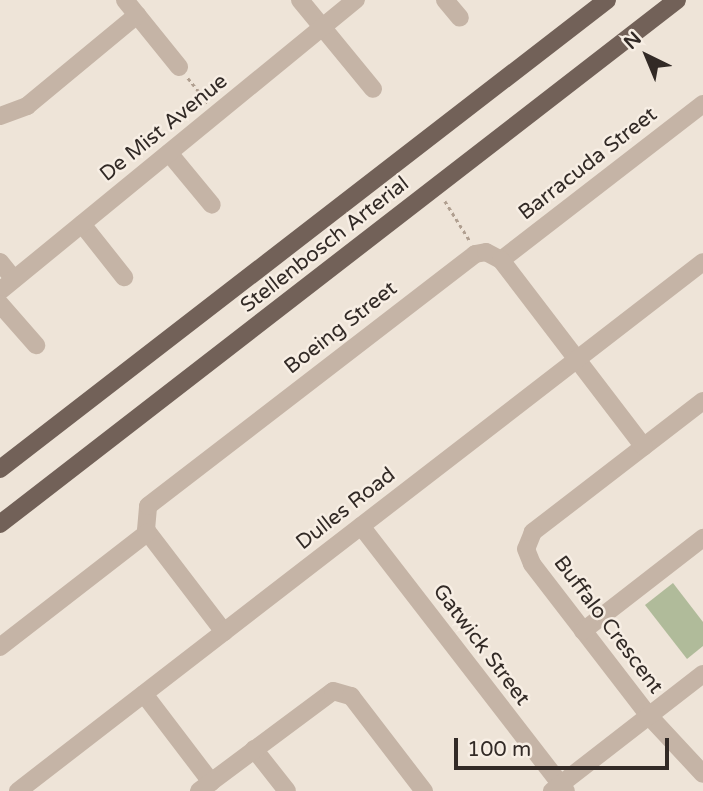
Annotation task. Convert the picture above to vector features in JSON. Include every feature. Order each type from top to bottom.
[{"type":"main road","name":"Stellenbosch Arterial","points":[[0,470],[607,0]]},
{"type":"main road","name":"Stellenbosch Arterial","points":[[0,524],[677,0]]},
{"type":"street","points":[[125,0],[179,67]]},
{"type":"street","points":[[300,0],[373,89]]},
{"type":"street","name":"De Mist Avenue","points":[[0,291],[356,0]]},
{"type":"street","points":[[445,0],[460,18]]},
{"type":"street","points":[[0,116],[27,106],[137,15]]},
{"type":"street","name":"Barracuda Street","points":[[500,260],[703,104]]},
{"type":"street","points":[[169,153],[212,205]]},
{"type":"street","points":[[82,224],[124,277]]},
{"type":"street","points":[[475,254],[486,252],[500,260],[645,447]]},
{"type":"street","name":"Boeing Street","points":[[148,532],[144,515],[152,502],[475,254]]},
{"type":"street","points":[[0,262],[14,279]]},
{"type":"street","name":"Dulles Road","points":[[18,791],[703,262]]},
{"type":"street","points":[[0,304],[36,345]]},
{"type":"street","name":"Buffalo Crescent","points":[[703,401],[533,532],[527,543],[532,564],[583,631],[649,716],[703,774]]},
{"type":"street","name":"Gatwick Street","points":[[361,526],[559,789]]},
{"type":"street","points":[[0,647],[148,532],[224,632]]},
{"type":"street","points":[[583,631],[703,538]]},
{"type":"street","points":[[559,789],[703,674]]},
{"type":"street","points":[[144,694],[205,786],[323,696],[339,691],[351,696],[424,791]]},
{"type":"street","points":[[254,749],[287,791]]},
{"type":"path","points":[[179,67],[216,114]]},
{"type":"path","points":[[445,201],[475,254]]},
{"type":"green space","points":[[673,583],[703,622],[703,646],[687,659],[645,605]]}]
